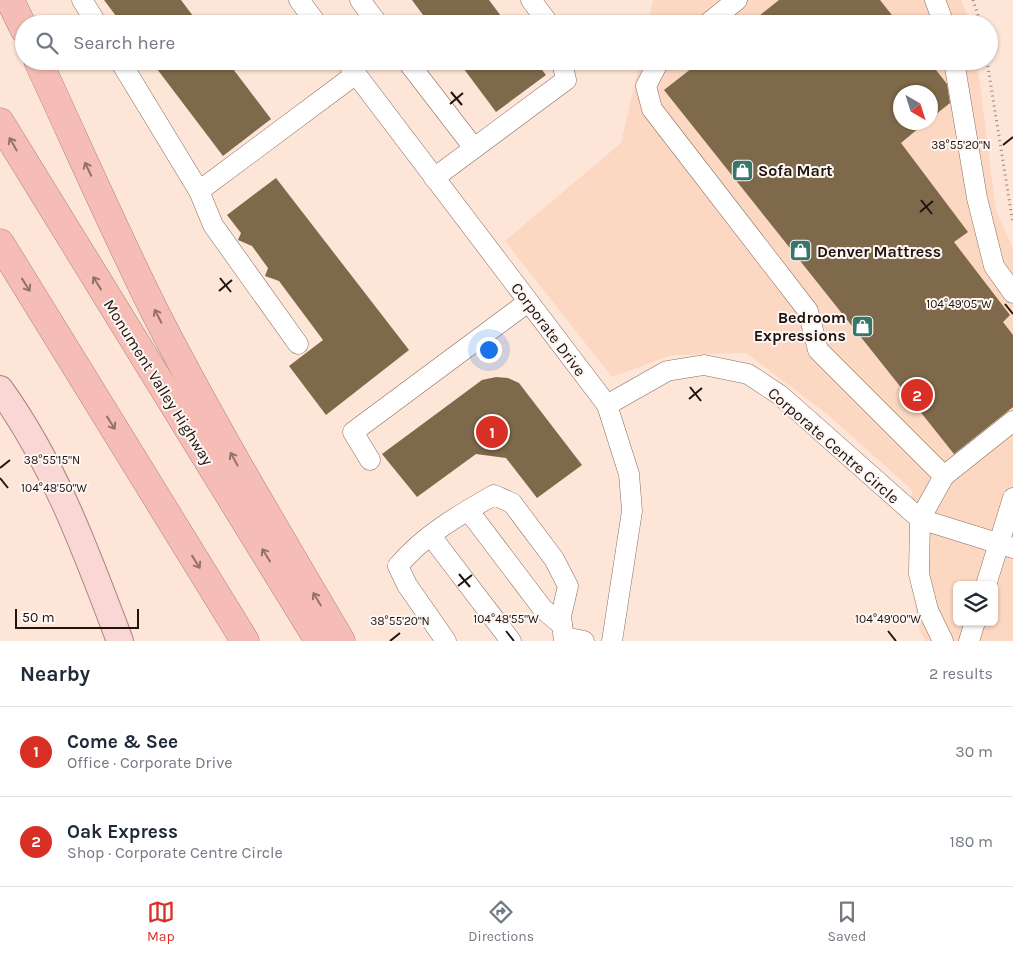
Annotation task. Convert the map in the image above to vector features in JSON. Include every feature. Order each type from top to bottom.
[{"type":"highway","points":[[10,0],[17,15]]},
{"type":"highway","points":[[42,70],[154,310],[244,476],[342,641]]},
{"type":"highway","name":"Monument Valley Highway","points":[[0,122],[319,641]]},
{"type":"highway","points":[[0,243],[245,641]]},
{"type":"main road","points":[[0,389],[25,424],[76,525],[120,641]]},
{"type":"street","points":[[82,0],[91,15]]},
{"type":"street","points":[[299,0],[310,15]]},
{"type":"street","points":[[360,0],[371,15]]},
{"type":"street","points":[[531,0],[542,15]]},
{"type":"street","points":[[718,15],[737,0]]},
{"type":"street","points":[[935,0],[941,15]]},
{"type":"street","points":[[125,70],[199,191],[213,225],[298,344]]},
{"type":"street","points":[[199,191],[349,70]]},
{"type":"street","name":"Corporate Drive","points":[[353,70],[607,405],[629,474],[632,510],[612,641]]},
{"type":"street","points":[[414,70],[474,148]]},
{"type":"street","points":[[434,178],[566,80],[564,70]]},
{"type":"street","points":[[654,70],[646,86],[652,109],[808,311],[818,350],[944,476]]},
{"type":"street","points":[[956,70],[977,198],[994,266],[1013,293]]},
{"type":"street","points":[[370,460],[354,432],[528,302]]},
{"type":"street","name":"Corporate Centre Circle","points":[[607,405],[667,371],[704,365],[748,374],[780,395],[920,520]]},
{"type":"street","points":[[943,641],[928,610],[919,574],[920,520],[944,476],[1013,421]]},
{"type":"street","points":[[446,641],[407,585],[398,566],[407,555],[453,518],[494,496],[512,503],[554,559],[568,586],[561,616],[563,634]]},
{"type":"street","points":[[988,581],[1006,546],[1013,498]]},
{"type":"street","points":[[468,510],[563,634],[584,641]]},
{"type":"street","points":[[920,520],[1006,546]]},
{"type":"street","points":[[431,536],[511,641]]},
{"type":"street","points":[[969,641],[974,626]]},
{"type":"path","points":[[974,0],[978,15]]},
{"type":"path","points":[[988,70],[1013,224]]},
{"type":"shaded area","points":[[653,0],[961,0],[967,15],[650,15]]},
{"type":"shaded area","points":[[638,70],[978,70],[996,211],[1013,248],[1013,641],[925,641],[919,628],[909,570],[912,490],[827,414],[746,353],[672,355],[612,377],[505,241],[621,143]]},
{"type":"building","points":[[104,0],[181,0],[192,15],[115,15]]},
{"type":"building","points":[[412,0],[489,0],[500,15],[423,15]]},
{"type":"building","points":[[779,0],[880,0],[892,15],[760,15]]},
{"type":"building","points":[[158,70],[234,70],[271,119],[223,156]]},
{"type":"building","points":[[465,70],[542,70],[546,75],[496,112]]},
{"type":"building","points":[[690,70],[936,70],[947,84],[950,103],[938,113],[938,85],[893,85],[893,130],[916,130],[901,143],[968,232],[954,242],[1010,315],[1003,322],[1013,335],[1013,407],[954,454],[664,90]]},
{"type":"building","points":[[276,178],[409,350],[326,415],[289,366],[323,340],[279,281],[265,276],[268,268],[252,246],[238,240],[241,233],[227,215]]},
{"type":"building","points":[[496,377],[508,378],[519,383],[582,465],[537,498],[506,458],[476,454],[417,497],[382,454],[482,380]]},
{"type":"place","name":"Sofa Mart","points":[[742,170]]},
{"type":"place","name":"Denver Mattress","points":[[801,251]]},
{"type":"place","name":"Bedroom Expressions","points":[[862,326]]},
{"type":"place","name":"Oak Express","points":[[917,395]]},
{"type":"place","name":"Come & See","points":[[492,432]]}]
